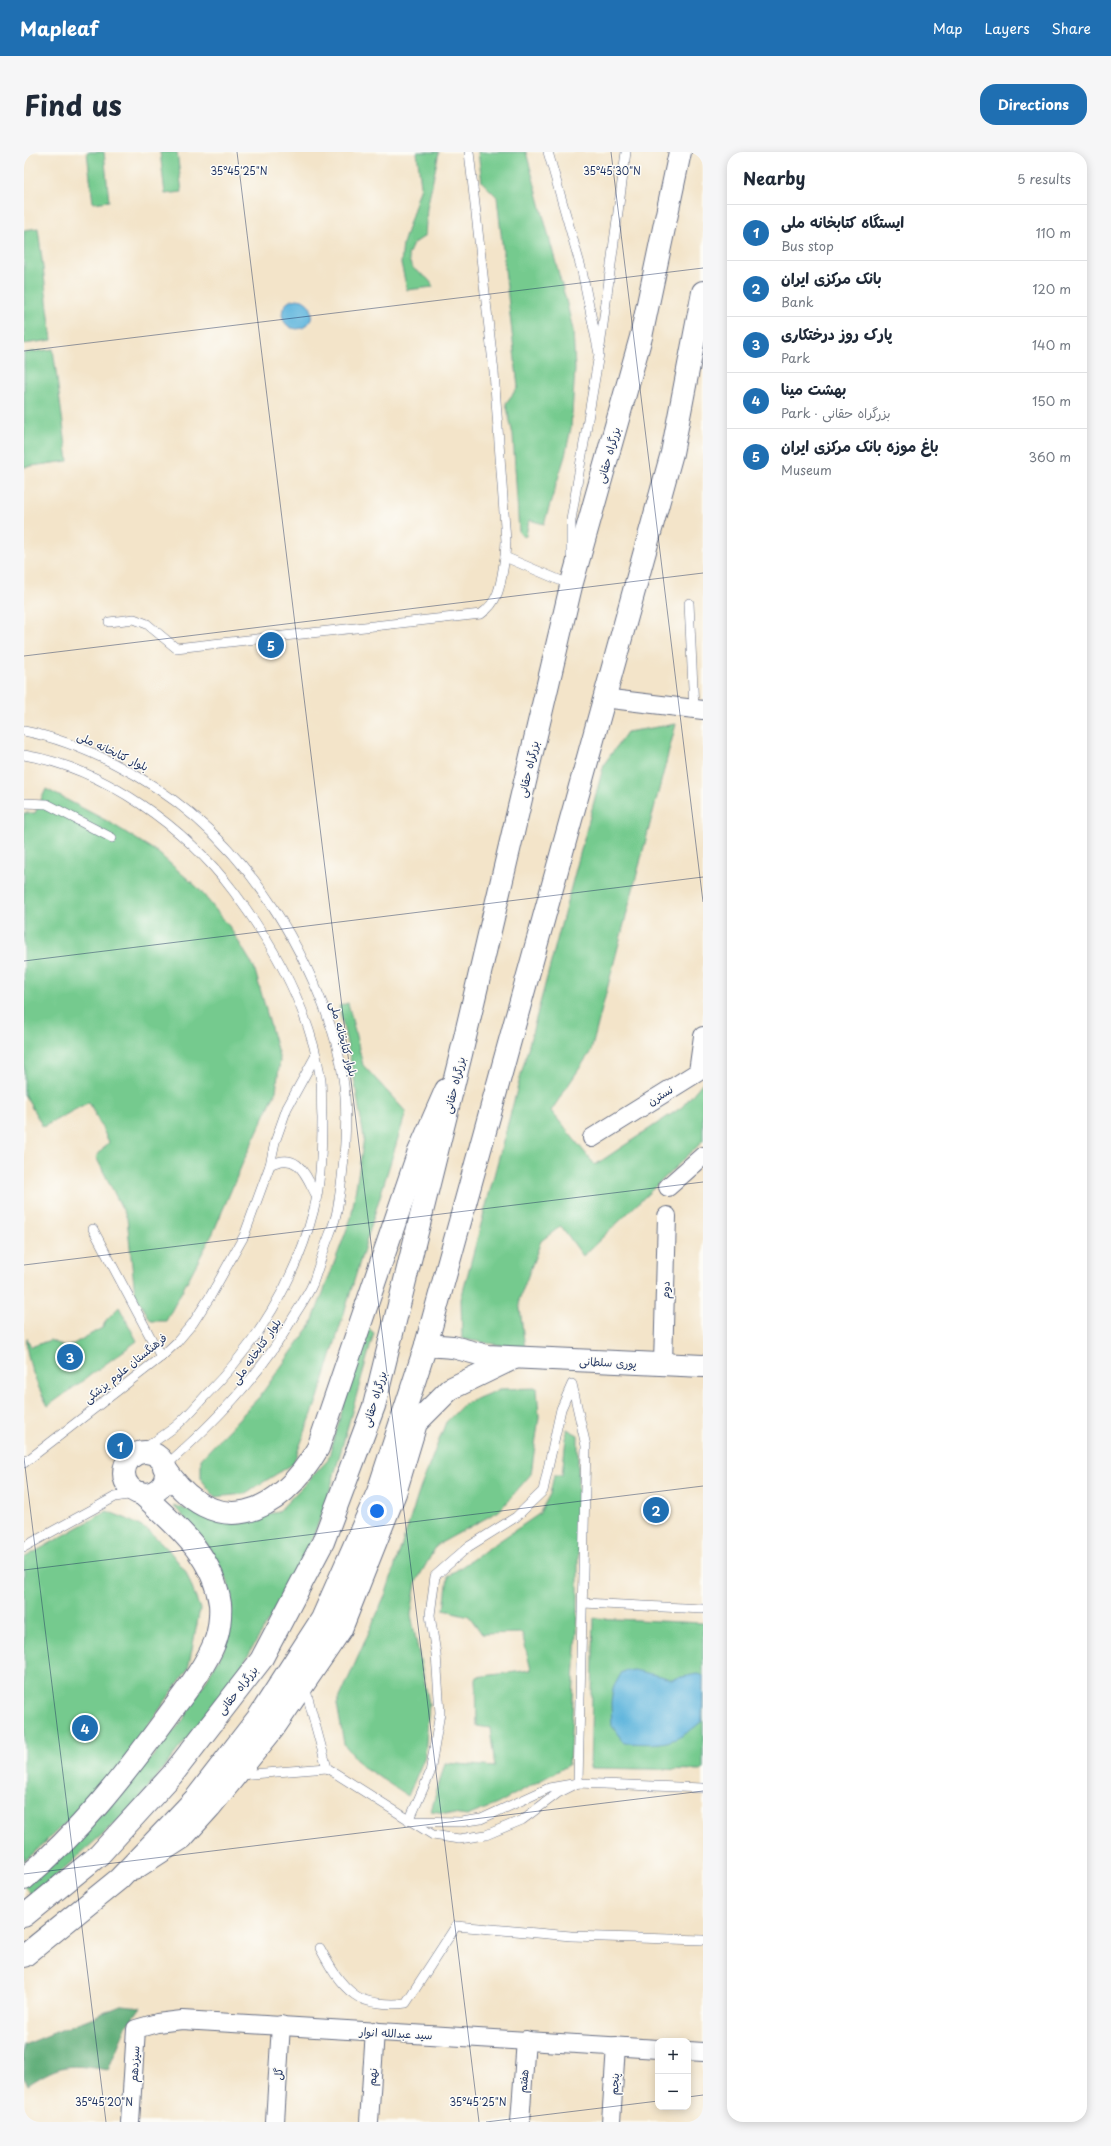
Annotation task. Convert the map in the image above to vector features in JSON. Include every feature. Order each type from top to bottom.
[{"type":"main road","name":"بزرگراه حقانی","points":[[24,1916],[99,1855],[172,1775],[261,1660],[323,1542],[374,1406],[462,1054],[571,586],[641,337],[680,152]]},
{"type":"main road","points":[[119,1879],[196,1798],[258,1718],[322,1619],[378,1492],[426,1345],[603,698],[672,453],[703,292]]},
{"type":"main road","points":[[24,1879],[78,1828],[119,1782],[201,1669],[215,1641],[220,1604],[214,1580],[204,1558],[190,1539],[141,1493],[129,1487],[126,1481],[124,1468],[131,1457],[143,1452],[150,1453],[156,1456],[174,1482],[194,1499],[218,1512],[233,1513],[247,1511],[275,1500],[298,1479],[318,1448],[418,1154],[462,1054]]},
{"type":"main road","name":"پوری سلطانی","points":[[426,1345],[453,1348],[487,1356],[703,1366]]},
{"type":"main road","points":[[24,1956],[119,1879],[182,1838],[210,1807],[273,1729],[341,1629],[395,1493],[416,1424],[450,1389],[514,1358]]},
{"type":"main road","points":[[141,1493],[148,1494],[160,1487],[166,1474],[164,1467]]},
{"type":"street","points":[[603,698],[699,709]]},
{"type":"street","name":"نسترن","points":[[592,1138],[698,1072],[703,1036]]},
{"type":"street","points":[[668,1187],[703,1156]]},
{"type":"street","name":"دوم","points":[[663,1364],[667,1216]]},
{"type":"street","name":"سید عبدالله انوار","points":[[136,2029],[157,2023],[182,2020],[655,2049]]},
{"type":"street","name":"گل","points":[[275,2122],[281,2025]]},
{"type":"street","name":"سیزدهم","points":[[130,2122],[136,2029]]},
{"type":"street","name":"نهم","points":[[369,2122],[375,2031]]},
{"type":"street","name":"هفتم","points":[[520,2122],[526,2040]]},
{"type":"street","name":"پنجم","points":[[612,2122],[616,2046]]},
{"type":"street","points":[[691,2051],[703,2052]]},
{"type":"lane","points":[[109,622],[134,619],[147,624],[176,648],[481,614],[489,609],[497,597],[505,557],[506,541],[494,372],[469,152]]},
{"type":"lane","points":[[548,152],[582,271],[599,354]]},
{"type":"lane","points":[[505,557],[571,586],[571,520],[599,354],[626,152]]},
{"type":"lane","points":[[689,603],[699,709]]},
{"type":"lane","name":"بلوار کتابخانه ملی","points":[[24,731],[39,734],[88,751],[143,777],[191,812],[233,852],[271,903],[300,952],[327,1012],[343,1078],[345,1143],[337,1213],[312,1285],[281,1339],[243,1390],[192,1442],[164,1467]]},
{"type":"lane","name":"بلوار کتابخانه ملی","points":[[24,755],[80,772],[131,797],[176,829],[216,867],[252,916],[280,963],[306,1020],[321,1082],[322,1142],[315,1207],[291,1275],[262,1327],[226,1375],[177,1425],[131,1457]]},
{"type":"lane","points":[[24,804],[47,804],[112,838]]},
{"type":"lane","name":"فرهنگستان علوم پزشکی","points":[[24,1463],[160,1357],[189,1327],[211,1295],[244,1236],[270,1165],[275,1142],[287,1108],[315,1057]]},
{"type":"lane","points":[[270,1165],[281,1160],[290,1161],[297,1165],[304,1172],[316,1195]]},
{"type":"lane","points":[[93,1229],[160,1357]]},
{"type":"lane","points":[[409,1821],[430,1773],[440,1713],[436,1654],[430,1615],[435,1576],[468,1547],[516,1517],[543,1491],[561,1409],[572,1384],[586,1446],[578,1783]]},
{"type":"lane","points":[[24,1547],[115,1497],[141,1493]]},
{"type":"lane","points":[[583,1603],[703,1610]]},
{"type":"lane","points":[[304,1683],[327,1768]]},
{"type":"lane","points":[[235,1776],[327,1768],[433,1835],[459,1839],[486,1835],[522,1820],[558,1793],[578,1783]]},
{"type":"lane","points":[[409,1821],[461,1822],[481,1818],[549,1788],[578,1783],[703,1788]]},
{"type":"lane","points":[[320,1948],[331,1970],[356,1996],[388,2005],[406,2003],[456,1926],[570,1936],[703,1940]]},
{"type":"green space","points":[[87,152],[104,152],[109,201],[93,203]]},
{"type":"green space","points":[[160,152],[177,152],[182,192],[165,194]]},
{"type":"green space","points":[[417,152],[439,152],[427,208],[425,236],[413,244],[408,255],[412,267],[427,278],[433,287],[407,290],[401,263],[403,244],[421,186]]},
{"type":"green space","points":[[478,152],[526,152],[573,330],[575,369],[571,428],[565,456],[544,524],[529,520],[526,536],[523,537],[519,532],[513,435],[506,403],[518,387],[497,197],[482,182]]},
{"type":"green space","points":[[38,228],[52,340],[24,344],[24,230]]},
{"type":"green space","points":[[53,349],[68,461],[24,467],[24,353]]},
{"type":"green space","points":[[676,724],[591,1051],[551,1111],[595,1165],[682,1107],[703,1082],[703,1141],[583,1256],[561,1226],[541,1241],[519,1300],[525,1349],[462,1339],[461,1299],[604,764],[627,732]]},
{"type":"green space","points":[[46,789],[109,822],[157,852],[198,888],[229,926],[254,967],[280,1060],[276,1091],[244,1160],[213,1233],[166,1321],[151,1321],[135,1294],[127,1218],[96,1157],[109,1142],[89,1102],[43,1127],[24,1094],[24,813],[35,813]]},
{"type":"green space","points":[[348,1003],[363,1065],[406,1112],[318,1398],[293,1464],[244,1494],[215,1497],[201,1479],[201,1459],[260,1396],[311,1325],[351,1218],[364,1138],[353,1072],[339,1006]]},
{"type":"green space","points":[[119,1307],[137,1341],[48,1406],[40,1391],[30,1364],[27,1338],[31,1347],[50,1340],[66,1348],[102,1328],[107,1319]]},
{"type":"green space","points":[[366,1326],[374,1333],[328,1497],[304,1561],[234,1679],[132,1808],[33,1896],[24,1886],[117,1799],[183,1720],[225,1648],[232,1607],[228,1582],[206,1543],[173,1505],[226,1523],[278,1512],[328,1460]]},
{"type":"green space","points":[[537,1388],[539,1417],[531,1474],[499,1511],[437,1545],[416,1582],[411,1615],[429,1704],[425,1756],[408,1796],[362,1766],[344,1744],[337,1704],[385,1596],[420,1489],[446,1422],[464,1404],[500,1389]]},
{"type":"green space","points":[[567,1429],[578,1435],[578,1616],[569,1765],[497,1804],[467,1816],[431,1811],[445,1763],[495,1767],[490,1728],[477,1726],[476,1677],[531,1670],[522,1633],[482,1634],[469,1616],[444,1610],[448,1576],[539,1514],[550,1494],[554,1475],[562,1475]]},
{"type":"green space","points":[[107,1511],[127,1519],[149,1531],[168,1549],[186,1572],[200,1609],[188,1669],[105,1787],[24,1861],[24,1558]]},
{"type":"green space","points":[[594,1618],[703,1623],[703,1770],[590,1768]]},
{"type":"green space","points":[[123,2005],[141,2007],[126,2027],[108,2070],[75,2066],[66,2067],[49,2073],[28,2085],[24,2078],[24,2045]]},
{"type":"water","points":[[297,299],[308,303],[312,314],[308,325],[297,329],[286,325],[282,314],[286,303]]},
{"type":"water","points":[[634,1670],[672,1679],[697,1674],[703,1675],[702,1721],[674,1740],[648,1744],[624,1743],[612,1726],[611,1703],[613,1688],[622,1672]]},
{"type":"place","name":"باغ موزه بانک مرکزی ایران","points":[[271,645]]},
{"type":"place","name":"پارک روز درختکاری","points":[[70,1357]]},
{"type":"place","name":"ایستگاه کتابخانه ملی","points":[[120,1446]]},
{"type":"place","name":"بانک مرکزی ایران","points":[[656,1510]]},
{"type":"place","name":"بهشت مينا","points":[[85,1728]]}]
